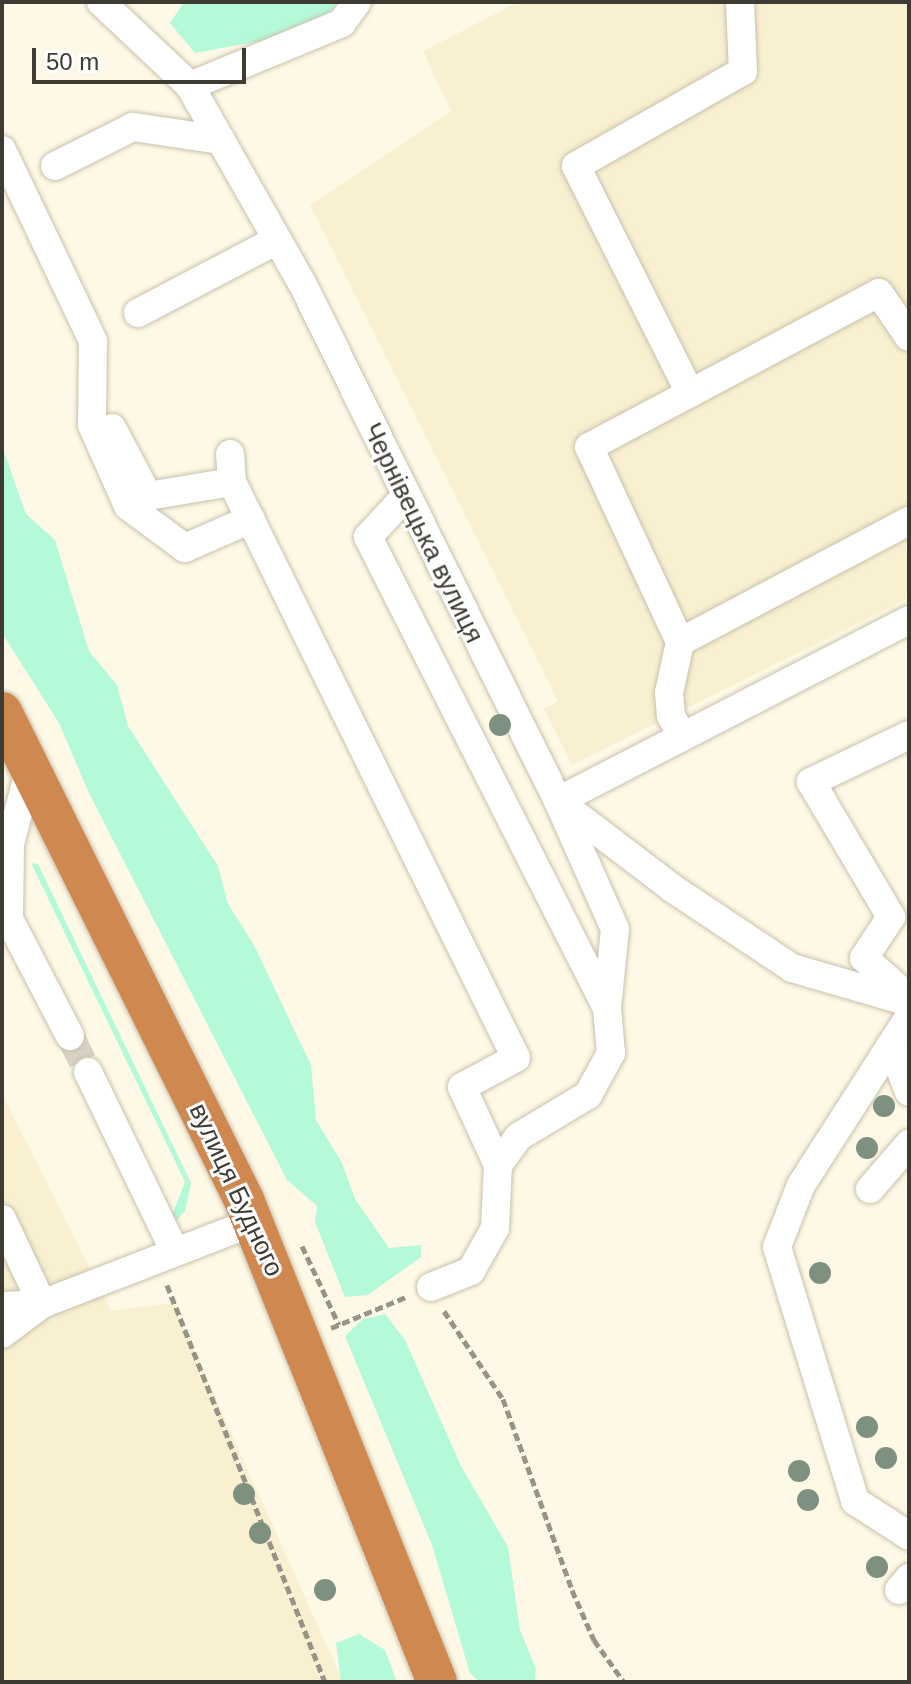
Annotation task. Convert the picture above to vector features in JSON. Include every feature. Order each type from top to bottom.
[{"type":"highway","name":"вулиця Будного","points":[[2,712],[31,764],[253,1222],[321,1332],[437,1682]]},
{"type":"street","name":"Чернівецька вулиця","points":[[101,2],[190,86],[277,240],[558,801],[615,929],[607,1008]]},
{"type":"street","points":[[190,86],[342,23],[357,2]]},
{"type":"street","points":[[690,393],[576,166],[743,71],[740,2]]},
{"type":"street","points":[[55,166],[133,127],[221,140]]},
{"type":"street","points":[[2,150],[93,341],[92,425],[128,506],[185,548],[251,519]]},
{"type":"street","points":[[138,313],[277,240]]},
{"type":"street","points":[[681,734],[671,716],[669,693],[680,642],[589,447],[879,293],[909,337]]},
{"type":"street","points":[[92,402],[148,496],[231,468],[251,519],[516,1058],[462,1087],[498,1165],[495,1228],[471,1271],[431,1287]]},
{"type":"street","points":[[404,498],[368,537],[607,1008],[611,1053],[588,1095],[518,1137],[498,1165]]},
{"type":"street","points":[[680,642],[909,521]]},
{"type":"street","points":[[909,620],[681,734],[558,801],[672,888],[792,968],[909,1000]]},
{"type":"street","points":[[909,735],[811,782],[891,917],[864,958],[909,1000]]},
{"type":"street","points":[[31,764],[10,844],[9,919],[70,1036]]},
{"type":"street","points":[[909,1017],[801,1185],[777,1247],[855,1501],[909,1536]]},
{"type":"street","points":[[891,1045],[909,1092]]},
{"type":"street","points":[[88,1072],[165,1254]]},
{"type":"street","points":[[870,1189],[909,1144]]},
{"type":"street","points":[[2,1219],[42,1304]]},
{"type":"street","points":[[2,1334],[42,1304],[253,1222]]},
{"type":"street","points":[[2,1306],[42,1304]]},
{"type":"path","points":[[297,1235],[321,1332],[431,1287],[464,1346],[503,1399],[572,1590],[594,1640],[624,1682]]},
{"type":"path","points":[[165,1254],[325,1682]]},
{"type":"shaded area","points":[[519,2],[909,2],[909,598],[572,765],[544,709],[558,701],[310,205],[451,111],[423,51]]},
{"type":"shaded area","points":[[2,1094],[111,1311],[173,1303],[343,1682],[2,1682]]},
{"type":"green space","points":[[184,2],[338,2],[322,20],[266,40],[195,53],[170,23]]},
{"type":"green space","points":[[2,446],[26,514],[55,540],[89,651],[117,685],[128,726],[218,866],[228,904],[254,945],[311,1065],[316,1120],[342,1163],[355,1199],[389,1248],[421,1245],[421,1257],[368,1295],[345,1297],[315,1222],[317,1206],[287,1180],[88,791],[59,723],[2,633]]},
{"type":"green space","points":[[31,863],[38,864],[191,1183],[185,1211],[176,1221],[172,1215],[185,1182]]},
{"type":"green space","points":[[385,1314],[405,1340],[461,1466],[508,1547],[520,1630],[536,1669],[535,1682],[479,1682],[470,1673],[432,1545],[345,1336],[363,1319]]},
{"type":"green space","points":[[359,1634],[385,1650],[397,1682],[341,1682],[336,1643]]},
{"type":"tunnel","points":[[70,1036],[88,1072]]}]
